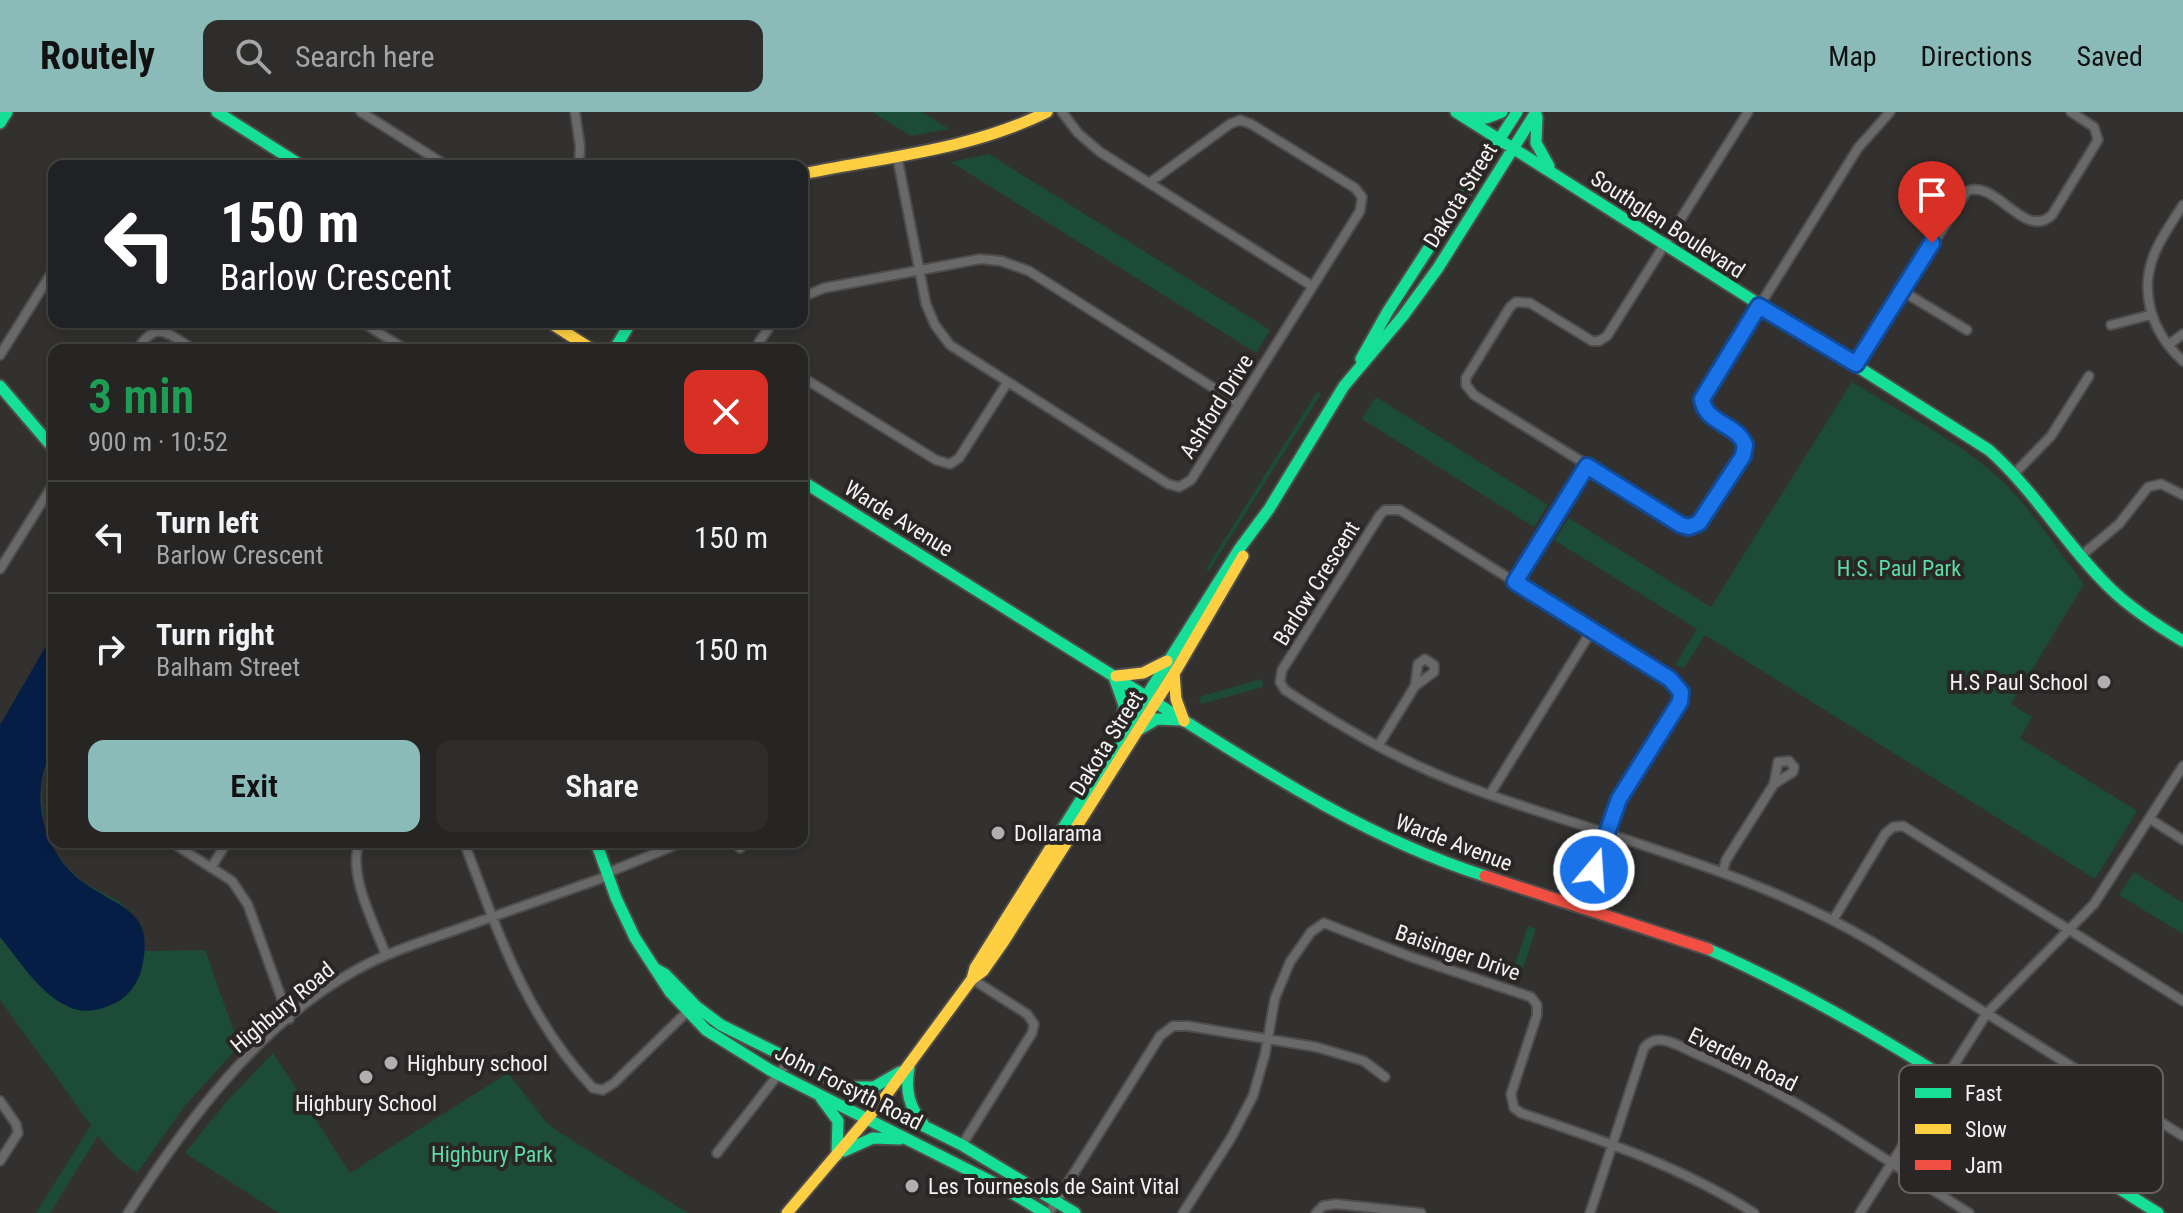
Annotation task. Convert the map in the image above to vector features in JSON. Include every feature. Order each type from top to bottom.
[{"type":"street","points":[[0,123],[7,112]]},
{"type":"street","points":[[217,112],[293,160]]},
{"type":"street","points":[[361,112],[437,160]]},
{"type":"street","points":[[575,112],[579,160]]},
{"type":"street","points":[[808,173],[991,136],[1047,112]]},
{"type":"street","points":[[1062,112],[1088,143],[1312,286]]},
{"type":"street","points":[[1457,112],[1478,118],[1502,112]]},
{"type":"street","name":"Southglen Boulevard","points":[[1457,112],[1989,450],[2016,472],[2121,599],[2183,641]]},
{"type":"street","name":"Dakota Street","points":[[787,1213],[868,1119],[972,979],[983,971],[1000,947],[1136,731],[1171,659],[1355,371],[1388,311],[1517,112]]},
{"type":"street","points":[[1537,112],[1536,148],[1543,160],[1568,183]]},
{"type":"street","name":"Dakota Street","points":[[1355,371],[1403,316],[1438,268],[1537,112]]},
{"type":"street","points":[[1748,112],[1605,338],[1592,341],[1534,305],[1520,301],[1510,307],[1468,374],[1466,385],[1474,395],[1681,525],[1689,527],[1699,523],[1743,456],[1745,445],[1739,434],[1707,413],[1702,399],[1858,148],[1890,112]]},
{"type":"street","points":[[1856,364],[1967,191],[1983,190],[2033,222],[2048,218],[2098,140],[2094,127],[2071,112]]},
{"type":"street","name":"Ashford Drive","points":[[897,156],[928,311],[939,332],[961,353],[1007,383],[1168,484],[1179,487],[1191,480],[1239,404],[1360,211],[1362,197],[1355,188],[1240,120],[1230,124],[1149,183]]},
{"type":"street","points":[[2183,205],[2157,248],[2148,290],[2150,315],[2168,345],[2183,361]]},
{"type":"street","points":[[808,295],[824,288],[980,259],[1001,261],[1022,267],[1239,404]]},
{"type":"street","points":[[0,355],[48,279]]},
{"type":"street","points":[[1902,291],[1967,330]]},
{"type":"street","points":[[2111,325],[2150,315]]},
{"type":"street","points":[[371,328],[396,344]]},
{"type":"street","points":[[558,328],[584,344]]},
{"type":"street","points":[[141,344],[148,334],[159,330],[185,344]]},
{"type":"street","points":[[2168,345],[2183,334]]},
{"type":"street","points":[[2016,472],[2051,436],[2089,376]]},
{"type":"street","points":[[808,381],[936,460],[950,464],[959,458],[1007,383]]},
{"type":"street","points":[[0,386],[48,442]]},
{"type":"street","points":[[1515,582],[1587,466]]},
{"type":"street","points":[[2082,555],[2119,524],[2148,487],[2161,484],[2183,495]]},
{"type":"street","name":"Warde Avenue","points":[[808,485],[1184,721],[1370,831],[1448,864],[1699,945],[1772,977],[1846,1017],[1922,1065]]},
{"type":"street","points":[[0,567],[48,492]]},
{"type":"street","name":"Barlow Crescent","points":[[1582,908],[1606,833],[1619,799],[1680,702],[1681,695],[1674,682],[1400,510],[1390,509],[1381,513],[1280,677],[1287,692],[1378,746],[1433,773],[1490,794],[1606,833],[1723,871],[1833,920],[2070,1065]]},
{"type":"street","name":"Dakota Street","points":[[972,979],[975,968],[1121,738],[1174,673],[1221,598],[1261,519]]},
{"type":"street","points":[[1490,794],[1592,630]]},
{"type":"street","points":[[1121,738],[1124,705],[1114,676],[1143,673],[1171,659]]},
{"type":"street","points":[[1136,731],[1157,719],[1184,721],[1176,699],[1174,673]]},
{"type":"street","points":[[1378,746],[1415,686]]},
{"type":"street","points":[[1953,1065],[1987,1013],[2107,887],[2183,766]]},
{"type":"street","points":[[1723,871],[1726,860],[1774,784]]},
{"type":"street","points":[[2150,819],[2183,840]]},
{"type":"street","points":[[1833,920],[1885,834],[1901,826],[2183,1001]]},
{"type":"street","points":[[180,848],[232,881],[248,905],[289,1019]]},
{"type":"street","points":[[211,868],[223,848]]},
{"type":"street","points":[[358,848],[355,856],[357,876],[386,955]]},
{"type":"street","points":[[466,848],[510,964],[539,1020],[593,1088],[603,1090],[609,1087],[691,1009]]},
{"type":"street","name":"John Forsyth Road","points":[[598,848],[635,938],[656,969],[665,974],[691,1009],[731,1047],[1047,1213]]},
{"type":"street","name":"Highbury Road","points":[[128,1213],[167,1153],[213,1095],[289,1019],[342,978],[386,955],[608,875],[669,848]]},
{"type":"street","name":"Baisinger Drive","points":[[1183,1213],[1247,1109],[1257,1084],[1275,998],[1290,962],[1321,923],[1531,997],[1537,1005],[1537,1015],[1511,1094],[1511,1104],[1521,1113],[1613,1143],[1678,1170],[1754,1213]]},
{"type":"street","points":[[962,1145],[1032,1033],[1034,1024],[1027,1014],[972,979]]},
{"type":"street","name":"John Forsyth Road","points":[[691,1009],[878,1106],[962,1145],[1075,1213]]},
{"type":"street","points":[[1047,1213],[1165,1030],[1183,1025],[1316,1047],[1364,1061],[1385,1077]]},
{"type":"street","name":"Everden Road","points":[[1590,1213],[1644,1048],[1651,1041],[1662,1040],[1759,1083],[1899,1169]]},
{"type":"street","points":[[841,1087],[875,1086],[910,1064]]},
{"type":"street","points":[[910,1064],[906,1084],[908,1105],[930,1131]]},
{"type":"street","points":[[717,1153],[781,1071]]},
{"type":"street","points":[[815,1093],[838,1121],[837,1155],[873,1138],[910,1140]]},
{"type":"street","points":[[0,1101],[16,1124],[18,1133],[0,1161]]},
{"type":"street","name":"Barlow Crescent","points":[[2163,1123],[2183,1136]]},
{"type":"street","points":[[1860,1213],[1899,1151]]},
{"type":"street","name":"Everden Road","points":[[1937,1193],[1969,1213]]},
{"type":"street","name":"Warde Avenue","points":[[2126,1193],[2158,1213]]},
{"type":"street","points":[[1316,1213],[1323,1206],[1336,1204],[1421,1213]]},
{"type":"green space","points":[[872,112],[922,112],[949,129],[911,136]]},
{"type":"green space","points":[[989,154],[1270,330],[1256,353],[951,162]]},
{"type":"green space","name":"H.S. Paul Park","points":[[1852,382],[1947,439],[1998,477],[2032,515],[2084,584],[2011,704],[2032,717],[2020,738],[2137,811],[2095,879],[1705,635],[1684,668],[1675,665],[1697,629],[1554,540],[1569,518],[1711,607]]},
{"type":"green space","points":[[1317,392],[1321,394],[1209,571],[1206,569]]},
{"type":"green space","points":[[1376,397],[1548,505],[1534,527],[1362,419]]},
{"type":"green space","points":[[48,642],[48,760],[41,788],[48,848],[53,848],[84,883],[130,911],[142,930],[146,951],[205,950],[239,1046],[184,1107],[137,1173],[116,1157],[98,1136],[50,1213],[36,1213],[91,1125],[0,1000],[0,725]]},
{"type":"green space","points":[[1262,679],[1263,687],[1201,704],[1199,697]]},
{"type":"green space","points":[[2134,872],[2183,903],[2183,934],[2119,895]]},
{"type":"green space","points":[[1528,926],[1536,929],[1519,980],[1511,977]]},
{"type":"green space","name":"Highbury Park","points":[[273,1053],[350,1173],[508,1073],[546,1122],[556,1130],[688,1213],[279,1213],[185,1153],[227,1101]]},
{"type":"water","points":[[48,642],[48,759],[41,786],[41,801],[48,848],[54,848],[70,871],[84,883],[132,913],[144,933],[142,967],[132,989],[123,998],[101,1008],[79,1010],[47,993],[0,937],[0,725]]},
{"type":"traffic: fast","points":[[0,123],[7,112]]},
{"type":"traffic: fast","points":[[217,112],[293,160]]},
{"type":"traffic: fast","points":[[1456,112],[1989,450],[2112,590],[2183,641]]},
{"type":"traffic: fast","points":[[1468,115],[1486,118],[1502,112]]},
{"type":"traffic: fast","points":[[1361,359],[1388,311],[1517,112]]},
{"type":"traffic: fast","points":[[1058,836],[1240,548],[1269,509],[1344,386],[1403,316],[1438,268],[1536,112]]},
{"type":"traffic: fast","points":[[1537,117],[1536,143],[1549,166]]},
{"type":"traffic: fast","points":[[618,344],[627,328]]},
{"type":"traffic: fast","points":[[0,386],[48,442]]},
{"type":"traffic: fast","points":[[808,485],[1310,797],[1395,841],[1485,876]]},
{"type":"traffic: fast","points":[[1114,677],[1124,705],[1122,734]]},
{"type":"traffic: fast","points":[[1140,729],[1157,719],[1180,720]]},
{"type":"traffic: fast","points":[[598,848],[616,898],[635,938],[670,992],[706,1030],[770,1070],[1004,1188],[1045,1213]]},
{"type":"traffic: fast","points":[[1708,949],[1825,1007],[1924,1065]]},
{"type":"traffic: fast","points":[[656,969],[721,1025],[962,1145],[1075,1213]]},
{"type":"traffic: fast","points":[[909,1068],[909,1098],[924,1125]]},
{"type":"traffic: fast","points":[[846,1087],[874,1087],[900,1072]]},
{"type":"traffic: fast","points":[[821,1098],[838,1121],[837,1155]]},
{"type":"traffic: fast","points":[[844,1151],[873,1138],[900,1139]]},
{"type":"traffic: fast","points":[[2127,1193],[2158,1213]]},
{"type":"traffic: slow","points":[[808,173],[958,144],[1018,125],[1047,112]]},
{"type":"traffic: slow","points":[[558,328],[584,344]]},
{"type":"traffic: slow","points":[[972,979],[983,971],[1004,941],[1178,667],[1243,556]]},
{"type":"traffic: slow","points":[[1116,676],[1143,673],[1167,661]]},
{"type":"traffic: slow","points":[[1174,673],[1176,699],[1184,721]]},
{"type":"traffic: slow","points":[[787,1213],[882,1101],[972,979],[975,968],[1058,836]]},
{"type":"traffic: jam","points":[[1485,876],[1708,949]]},
{"type":"place","name":"H.S Paul School","points":[[2104,682]]},
{"type":"place","name":"Dollarama","points":[[998,833]]},
{"type":"place","name":"Highbury school","points":[[391,1063]]},
{"type":"place","name":"Highbury School","points":[[366,1077]]},
{"type":"place","name":"Les Tournesols de Saint Vital","points":[[912,1186]]},
{"type":"route","points":[[1594,870],[1619,799],[1680,702],[1681,692],[1670,679],[1515,582],[1587,466],[1681,525],[1689,527],[1699,523],[1745,452],[1739,434],[1707,413],[1702,399],[1759,306],[1856,364],[1932,243]]}]
